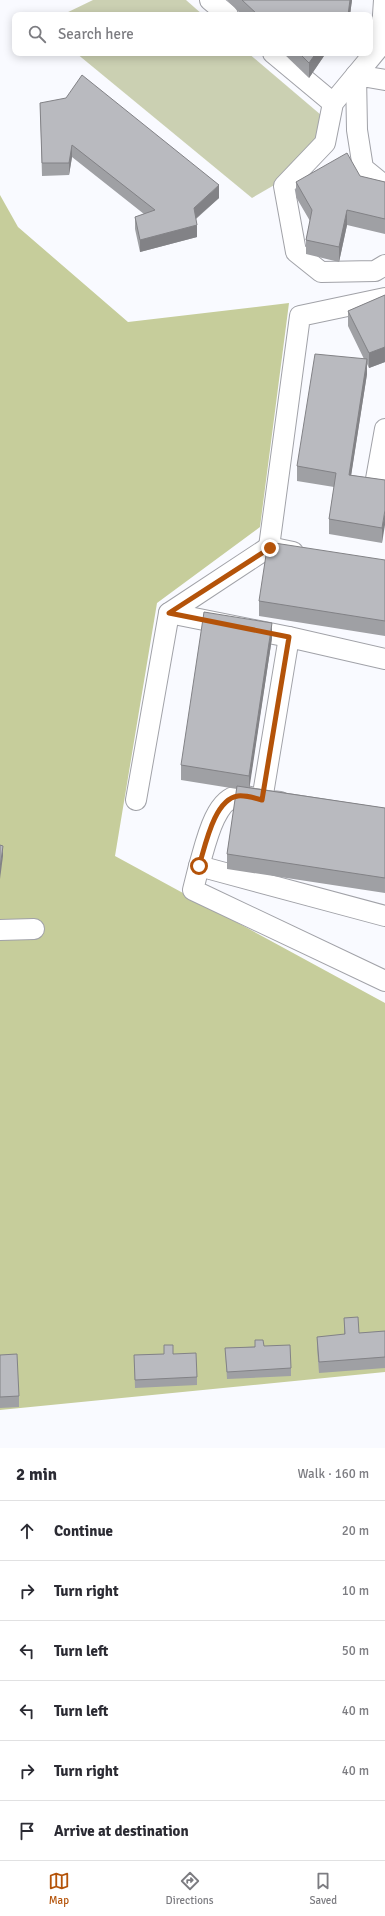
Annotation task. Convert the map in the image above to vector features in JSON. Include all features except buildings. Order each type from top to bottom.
[{"type":"street","points":[[210,0],[224,12]]},
{"type":"street","points":[[373,55],[381,45],[384,0]]},
{"type":"street","points":[[277,56],[333,103]]},
{"type":"street","points":[[372,56],[333,103],[326,143],[284,186],[296,252],[321,272],[375,271],[385,265]]},
{"type":"street","points":[[356,75],[385,80]]},
{"type":"street","points":[[356,75],[358,130],[364,168],[385,186]]},
{"type":"street","points":[[270,548],[300,316],[385,298]]},
{"type":"street","points":[[385,429],[376,479],[385,489]]},
{"type":"street","points":[[136,800],[169,613],[270,548],[308,555]]},
{"type":"street","points":[[169,613],[289,637],[385,659]]},
{"type":"street","points":[[262,800],[289,637]]},
{"type":"street","points":[[301,805],[239,796],[231,798],[214,817],[193,890],[385,981]]},
{"type":"street","points":[[199,866],[385,916]]},
{"type":"street","points":[[0,930],[34,929]]},
{"type":"green space","points":[[93,0],[186,0],[200,12],[68,12]]},
{"type":"green space","points":[[80,56],[252,56],[321,115],[321,158],[252,198]]},
{"type":"green space","points":[[0,195],[18,227],[128,322],[289,303],[260,527],[157,603],[115,856],[385,1003],[385,1372],[0,1410]]},
{"type":"route","points":[[199,866],[214,817],[222,807],[231,798],[239,796],[262,800],[289,637],[169,613],[270,548]]}]
